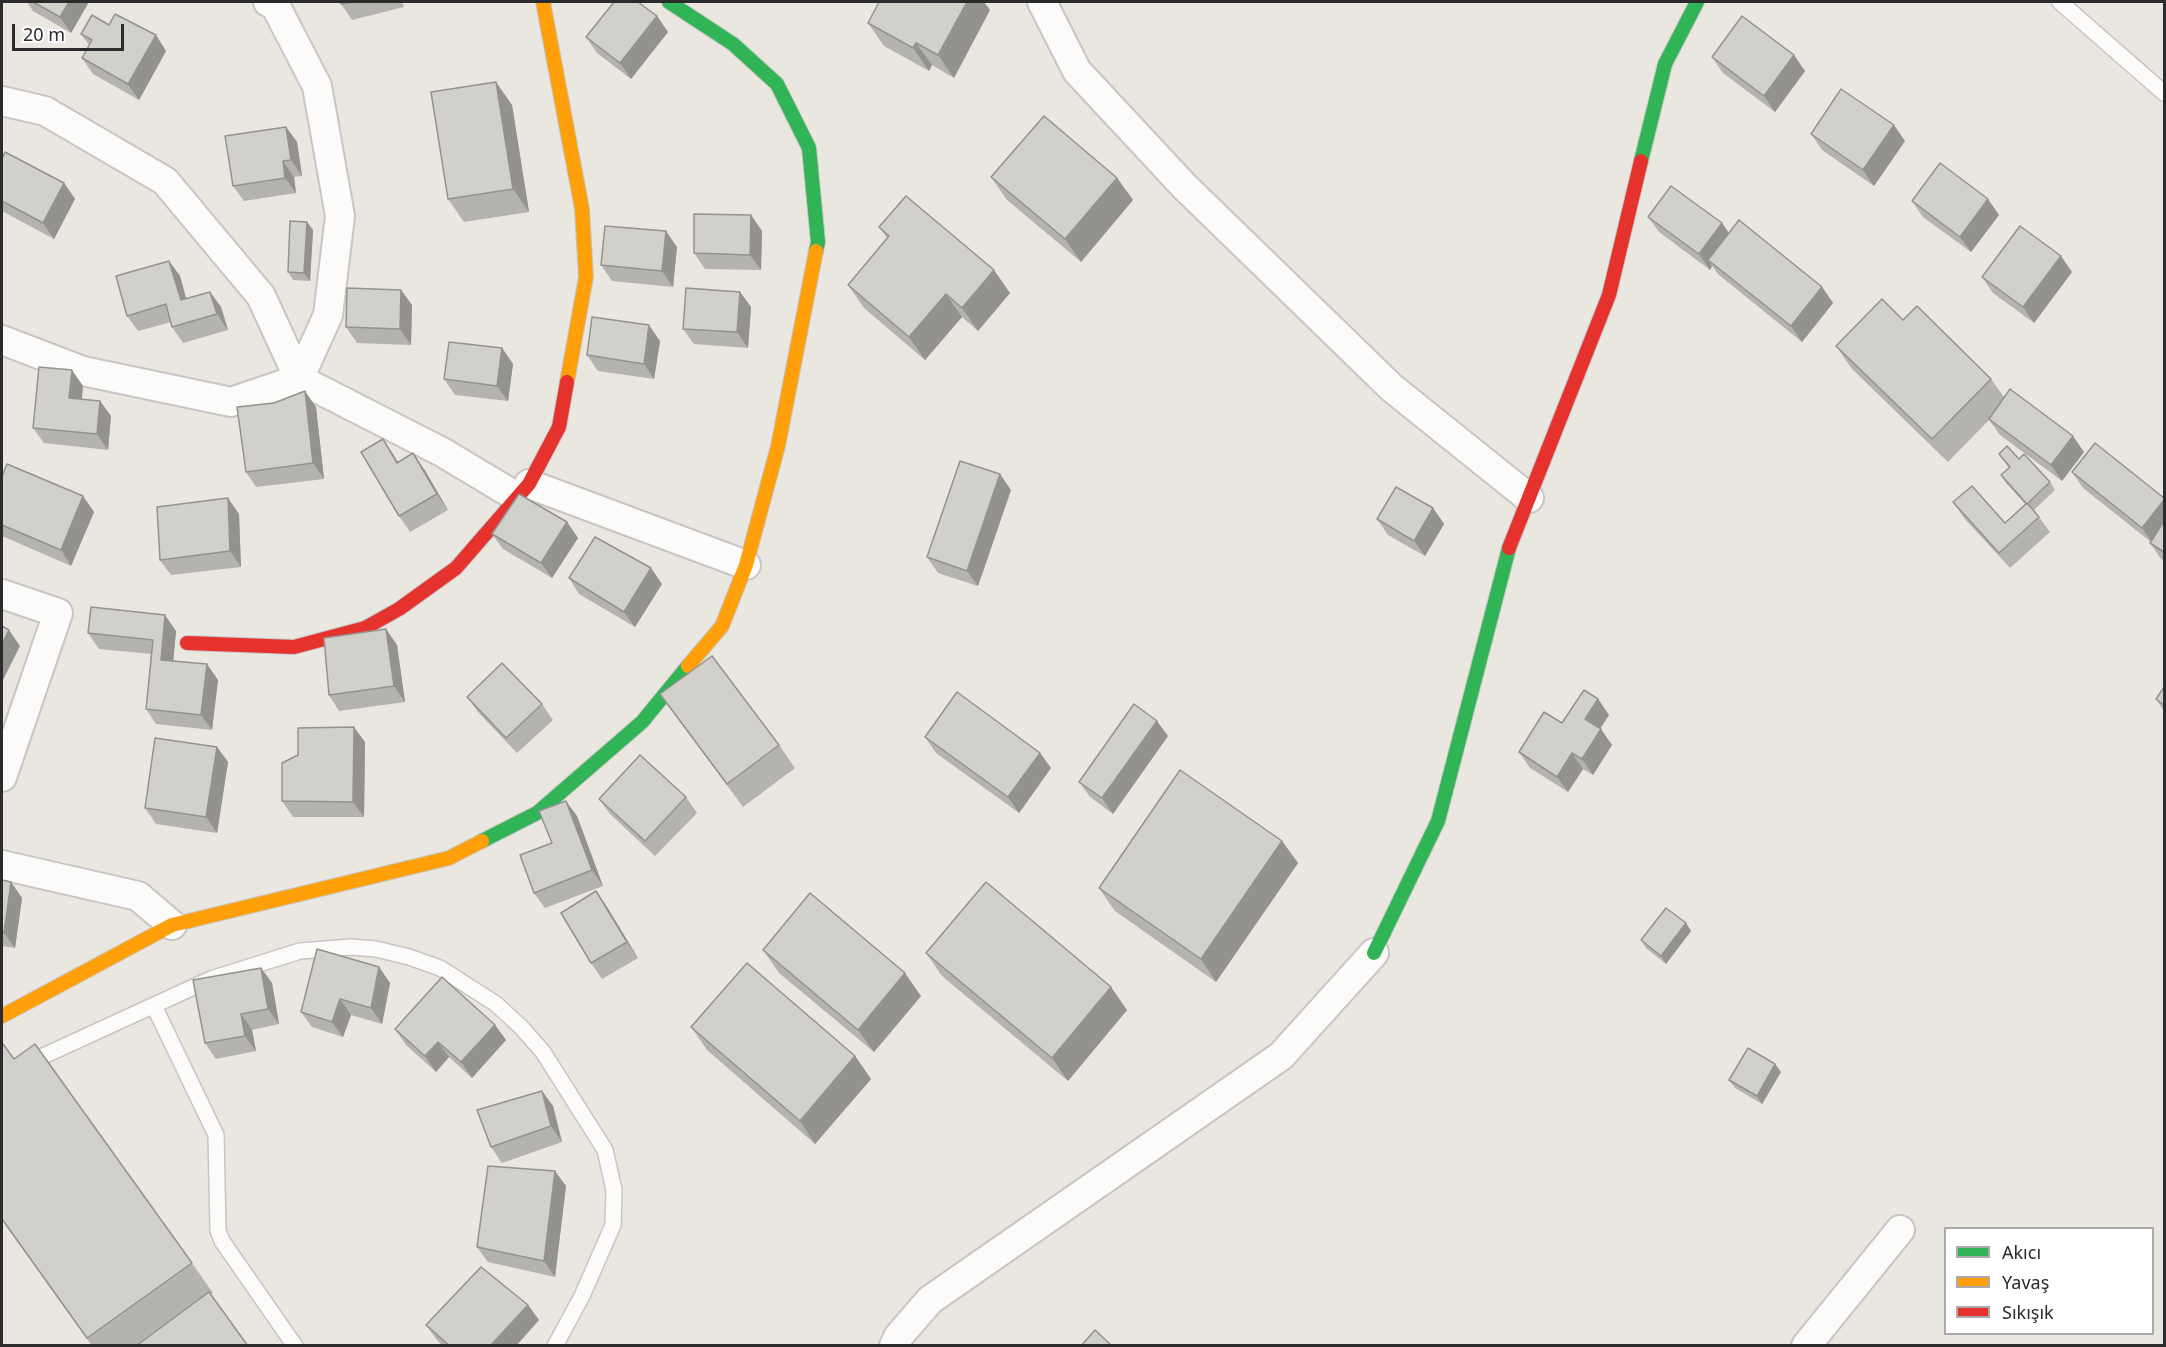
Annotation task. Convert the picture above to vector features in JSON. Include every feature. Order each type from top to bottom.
[{"type":"street","points":[[188,643],[294,647],[365,628],[399,609],[456,568],[523,490],[560,427],[586,277],[582,209],[543,2]]},
{"type":"street","points":[[2,1016],[172,925],[449,858],[537,813],[642,722],[722,626],[746,565],[778,446],[818,242],[809,148],[777,84],[733,44],[669,2]]},
{"type":"street","points":[[1042,2],[1077,71],[1184,186],[1392,388],[1529,498]]},
{"type":"street","points":[[894,1346],[898,1337],[930,1300],[1281,1056],[1374,953],[1438,821],[1507,554],[1609,295],[1665,64],[1697,2]]},
{"type":"street","points":[[2,340],[83,371],[231,402],[299,379],[328,315],[340,216],[317,86],[274,3]]},
{"type":"street","points":[[2,101],[45,111],[165,181],[261,296],[299,379],[442,452],[523,490],[746,565]]},
{"type":"street","points":[[2,594],[58,613],[2,777]]},
{"type":"street","points":[[2,865],[138,896],[172,925]]},
{"type":"street","points":[[1806,1346],[1900,1230]]},
{"type":"lane","points":[[2060,2],[2164,93]]},
{"type":"lane","points":[[2,1075],[211,979],[300,951],[351,947],[376,949],[440,968],[496,1004],[543,1052],[605,1150],[614,1190],[613,1225],[582,1296],[555,1346]]},
{"type":"lane","points":[[154,1006],[216,1135],[218,1230],[222,1241],[295,1346]]},
{"type":"building","points":[[33,2],[69,2],[60,17]]},
{"type":"building","points":[[614,2],[638,2],[657,16],[620,63],[586,37]]},
{"type":"building","points":[[879,2],[967,2],[938,55],[916,43],[913,48],[868,23]]},
{"type":"building","points":[[115,14],[156,35],[128,84],[82,58],[92,40],[81,34],[92,15],[109,25]]},
{"type":"building","points":[[1742,16],[1794,55],[1764,96],[1712,57]]},
{"type":"building","points":[[496,82],[513,189],[448,199],[431,92]]},
{"type":"building","points":[[1841,89],[1894,125],[1863,170],[1811,134]]},
{"type":"building","points":[[1044,116],[1117,178],[1065,239],[991,177]]},
{"type":"building","points":[[286,127],[291,160],[283,161],[285,178],[233,186],[225,136]]},
{"type":"building","points":[[5,152],[64,183],[43,223],[2,201],[2,159]]},
{"type":"building","points":[[1940,163],[1988,199],[1960,237],[1912,201]]},
{"type":"building","points":[[1671,186],[1722,223],[1699,254],[1648,217]]},
{"type":"building","points":[[906,196],[994,270],[962,308],[946,294],[909,337],[848,285],[889,236],[879,227]]},
{"type":"building","points":[[694,214],[751,215],[750,255],[694,253]]},
{"type":"building","points":[[1739,220],[1822,287],[1791,326],[1708,260]]},
{"type":"building","points":[[290,221],[307,222],[304,273],[288,272]]},
{"type":"building","points":[[605,226],[666,231],[662,271],[601,265]]},
{"type":"building","points":[[2020,226],[2061,256],[2023,307],[1982,277]]},
{"type":"building","points":[[169,261],[181,300],[210,292],[217,314],[172,327],[166,304],[127,316],[116,276]]},
{"type":"building","points":[[347,288],[401,290],[400,329],[346,327]]},
{"type":"building","points":[[686,288],[740,292],[737,332],[683,329]]},
{"type":"building","points":[[1882,299],[1903,320],[1917,306],[1991,379],[1932,439],[1836,346]]},
{"type":"building","points":[[592,317],[649,325],[644,364],[587,355]]},
{"type":"building","points":[[449,342],[502,348],[497,386],[444,379]]},
{"type":"building","points":[[39,367],[72,370],[69,398],[100,401],[97,434],[33,428]]},
{"type":"building","points":[[2010,389],[2073,436],[2051,465],[1989,419]]},
{"type":"building","points":[[305,391],[313,463],[246,472],[237,407],[274,403]]},
{"type":"building","points":[[383,439],[397,463],[413,453],[437,494],[399,516],[361,452]]},
{"type":"building","points":[[2095,443],[2164,498],[2142,528],[2072,472]]},
{"type":"building","points":[[2007,446],[2019,459],[2024,454],[2050,482],[2027,504],[2001,475],[2010,467],[1999,454]]},
{"type":"building","points":[[960,461],[1000,474],[967,571],[927,557]]},
{"type":"building","points":[[7,464],[83,496],[61,550],[2,525],[2,476]]},
{"type":"building","points":[[1972,486],[2005,523],[2027,503],[2039,517],[1999,553],[1953,502]]},
{"type":"building","points":[[1396,487],[1433,508],[1414,541],[1377,519]]},
{"type":"building","points":[[519,494],[567,522],[541,563],[492,534]]},
{"type":"building","points":[[228,498],[230,551],[160,560],[157,507]]},
{"type":"building","points":[[2164,521],[2164,552],[2150,543]]},
{"type":"building","points":[[595,537],[651,568],[624,612],[569,578]]},
{"type":"building","points":[[91,607],[165,615],[161,660],[207,664],[201,715],[146,709],[153,640],[88,633]]},
{"type":"building","points":[[2,626],[9,630],[2,644]]},
{"type":"building","points":[[386,629],[394,686],[329,695],[324,638]]},
{"type":"building","points":[[712,656],[779,745],[727,784],[660,694]]},
{"type":"building","points":[[502,663],[542,704],[506,738],[467,697]]},
{"type":"building","points":[[2164,687],[2164,705],[2156,699]]},
{"type":"building","points":[[1584,690],[1598,699],[1585,719],[1601,729],[1582,759],[1572,753],[1557,777],[1519,752],[1544,712],[1562,723]]},
{"type":"building","points":[[957,692],[1040,753],[1008,797],[925,737]]},
{"type":"building","points":[[1134,704],[1157,721],[1102,798],[1079,782]]},
{"type":"building","points":[[354,727],[353,802],[282,801],[282,763],[298,755],[298,728]]},
{"type":"building","points":[[155,738],[217,747],[206,817],[145,808]]},
{"type":"building","points":[[640,755],[686,797],[645,841],[599,799]]},
{"type":"building","points":[[1180,770],[1282,841],[1201,959],[1099,888]]},
{"type":"building","points":[[566,801],[592,870],[534,893],[520,855],[552,843],[539,811]]},
{"type":"building","points":[[2,880],[11,882],[4,933],[2,932]]},
{"type":"building","points":[[986,882],[1111,987],[1052,1058],[926,953]]},
{"type":"building","points":[[596,891],[627,942],[591,963],[561,913]]},
{"type":"building","points":[[810,893],[905,973],[858,1030],[763,950]]},
{"type":"building","points":[[1666,908],[1686,923],[1661,956],[1641,940]]},
{"type":"building","points":[[317,949],[379,967],[371,1008],[340,999],[332,1022],[301,1012]]},
{"type":"building","points":[[747,963],[855,1056],[800,1121],[691,1027]]},
{"type":"building","points":[[261,968],[268,1009],[241,1014],[245,1036],[205,1043],[193,980]]},
{"type":"building","points":[[442,977],[495,1025],[461,1062],[438,1042],[425,1056],[395,1029]]},
{"type":"building","points":[[3,1044],[14,1059],[35,1044],[192,1263],[87,1338],[2,1219]]},
{"type":"building","points":[[1748,1048],[1775,1064],[1757,1096],[1729,1080]]},
{"type":"building","points":[[542,1091],[551,1126],[491,1147],[477,1110]]},
{"type":"building","points":[[488,1166],[555,1171],[544,1261],[477,1247]]},
{"type":"building","points":[[481,1267],[528,1305],[490,1346],[450,1346],[426,1325]]},
{"type":"building","points":[[209,1292],[248,1346],[136,1346]]},
{"type":"building","points":[[1095,1330],[1112,1346],[1081,1346]]},
{"type":"traffic: fast","points":[[669,2],[733,44],[777,84],[809,148],[818,242],[816,251]]},
{"type":"traffic: fast","points":[[1641,161],[1665,64],[1697,2]]},
{"type":"traffic: fast","points":[[1374,953],[1438,821],[1509,548]]},
{"type":"traffic: fast","points":[[482,841],[537,813],[642,722],[688,666]]},
{"type":"traffic: slow","points":[[543,2],[582,209],[586,277],[567,382]]},
{"type":"traffic: slow","points":[[688,666],[722,626],[746,565],[778,446],[816,251]]},
{"type":"traffic: slow","points":[[2,1016],[172,925],[449,858],[482,841]]},
{"type":"traffic: jam","points":[[1509,548],[1609,295],[1641,161]]},
{"type":"traffic: jam","points":[[187,643],[294,647],[365,628],[399,609],[456,568],[529,484],[559,427],[567,382]]}]
